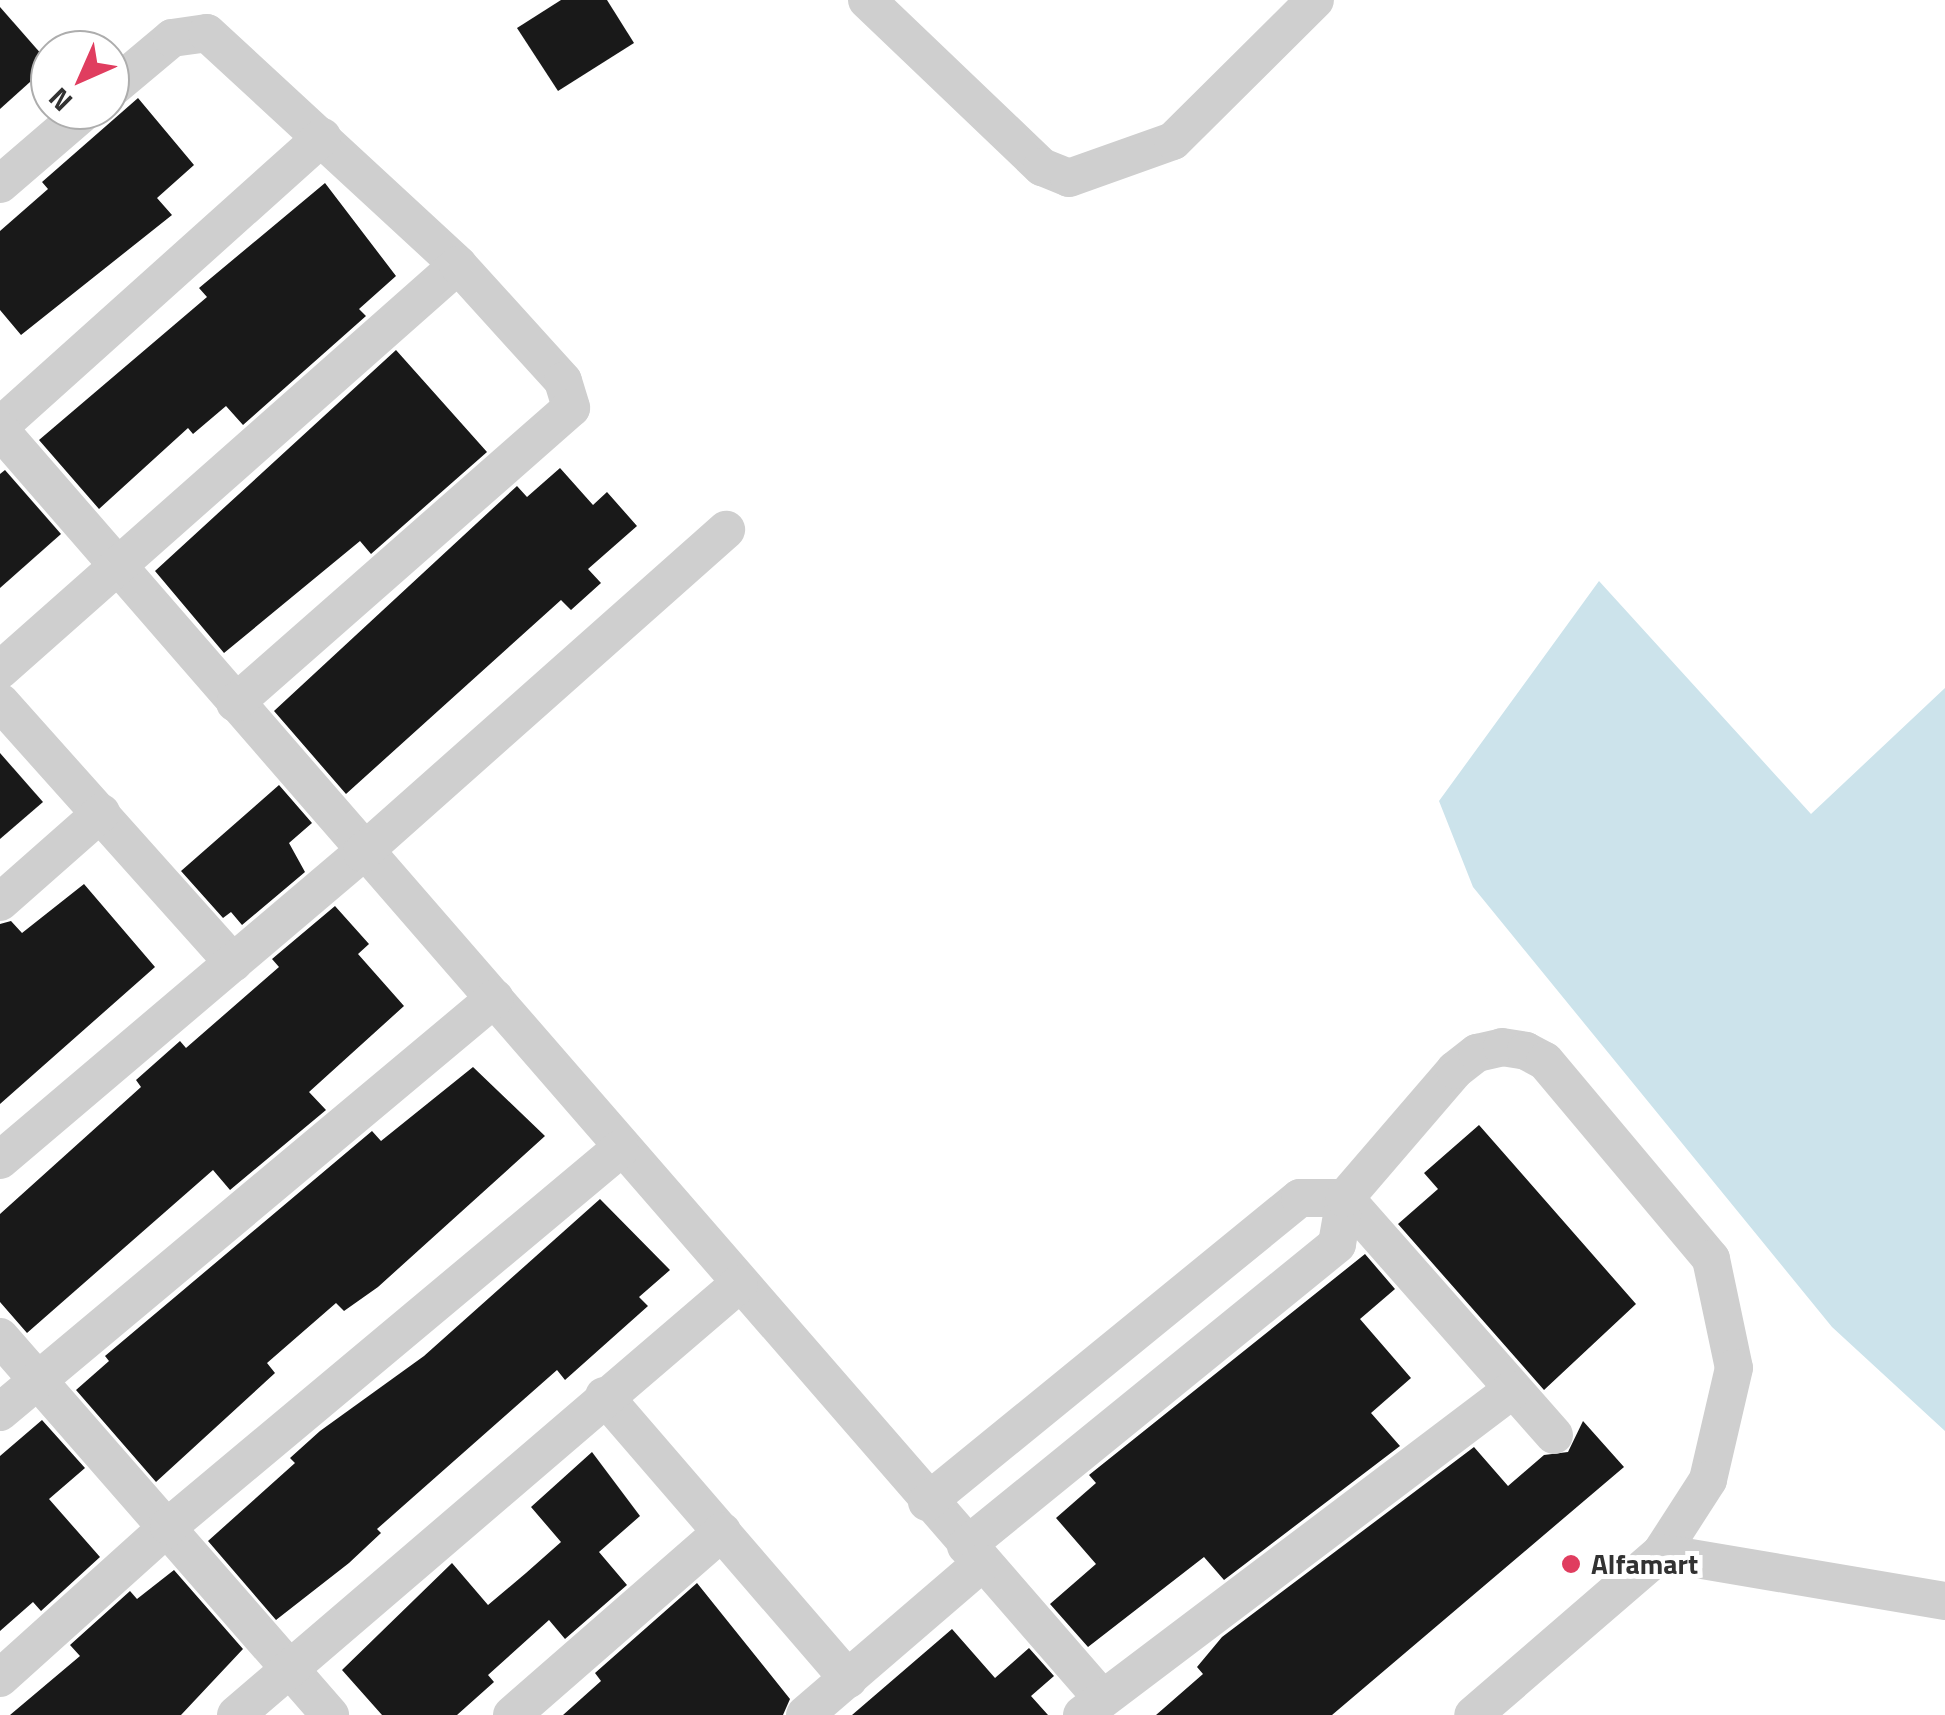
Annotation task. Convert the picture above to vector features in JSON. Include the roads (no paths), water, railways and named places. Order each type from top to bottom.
[{"type":"street","points":[[867,0],[1042,167],[1068,178],[1126,162],[1173,141],[1315,0]]},
{"type":"street","points":[[130,73],[172,38],[197,31],[322,137],[458,266],[563,381],[571,408],[235,703]]},
{"type":"street","points":[[0,184],[63,130]]},
{"type":"street","points":[[322,137],[0,428],[362,853],[494,998],[620,1149],[974,1554],[1092,1706],[1512,1390]]},
{"type":"street","points":[[0,670],[458,266]]},
{"type":"street","points":[[0,1160],[362,853],[726,530]]},
{"type":"street","points":[[0,702],[233,964]]},
{"type":"street","points":[[0,902],[101,813]]},
{"type":"street","points":[[0,1412],[494,998]]},
{"type":"street","points":[[805,1715],[974,1554],[1337,1244],[1345,1198],[1455,1070],[1477,1054],[1502,1047],[1545,1061],[1711,1259],[1734,1368],[1726,1421],[1708,1480],[1661,1553],[1473,1715]]},
{"type":"street","points":[[0,1678],[169,1526],[620,1149]]},
{"type":"street","points":[[926,1502],[1300,1198],[1345,1198],[1554,1435]]},
{"type":"street","points":[[236,1715],[738,1284]]},
{"type":"street","points":[[0,1337],[169,1526],[330,1715]]},
{"type":"street","points":[[604,1396],[848,1678]]},
{"type":"street","points":[[512,1715],[722,1532]]},
{"type":"street","points":[[1661,1553],[1945,1601]]},
{"type":"water","points":[[1599,581],[1811,814],[1945,688],[1945,1431],[1832,1327],[1473,887],[1439,801]]},
{"type":"place","name":"Alfamart","points":[[1571,1564]]}]
